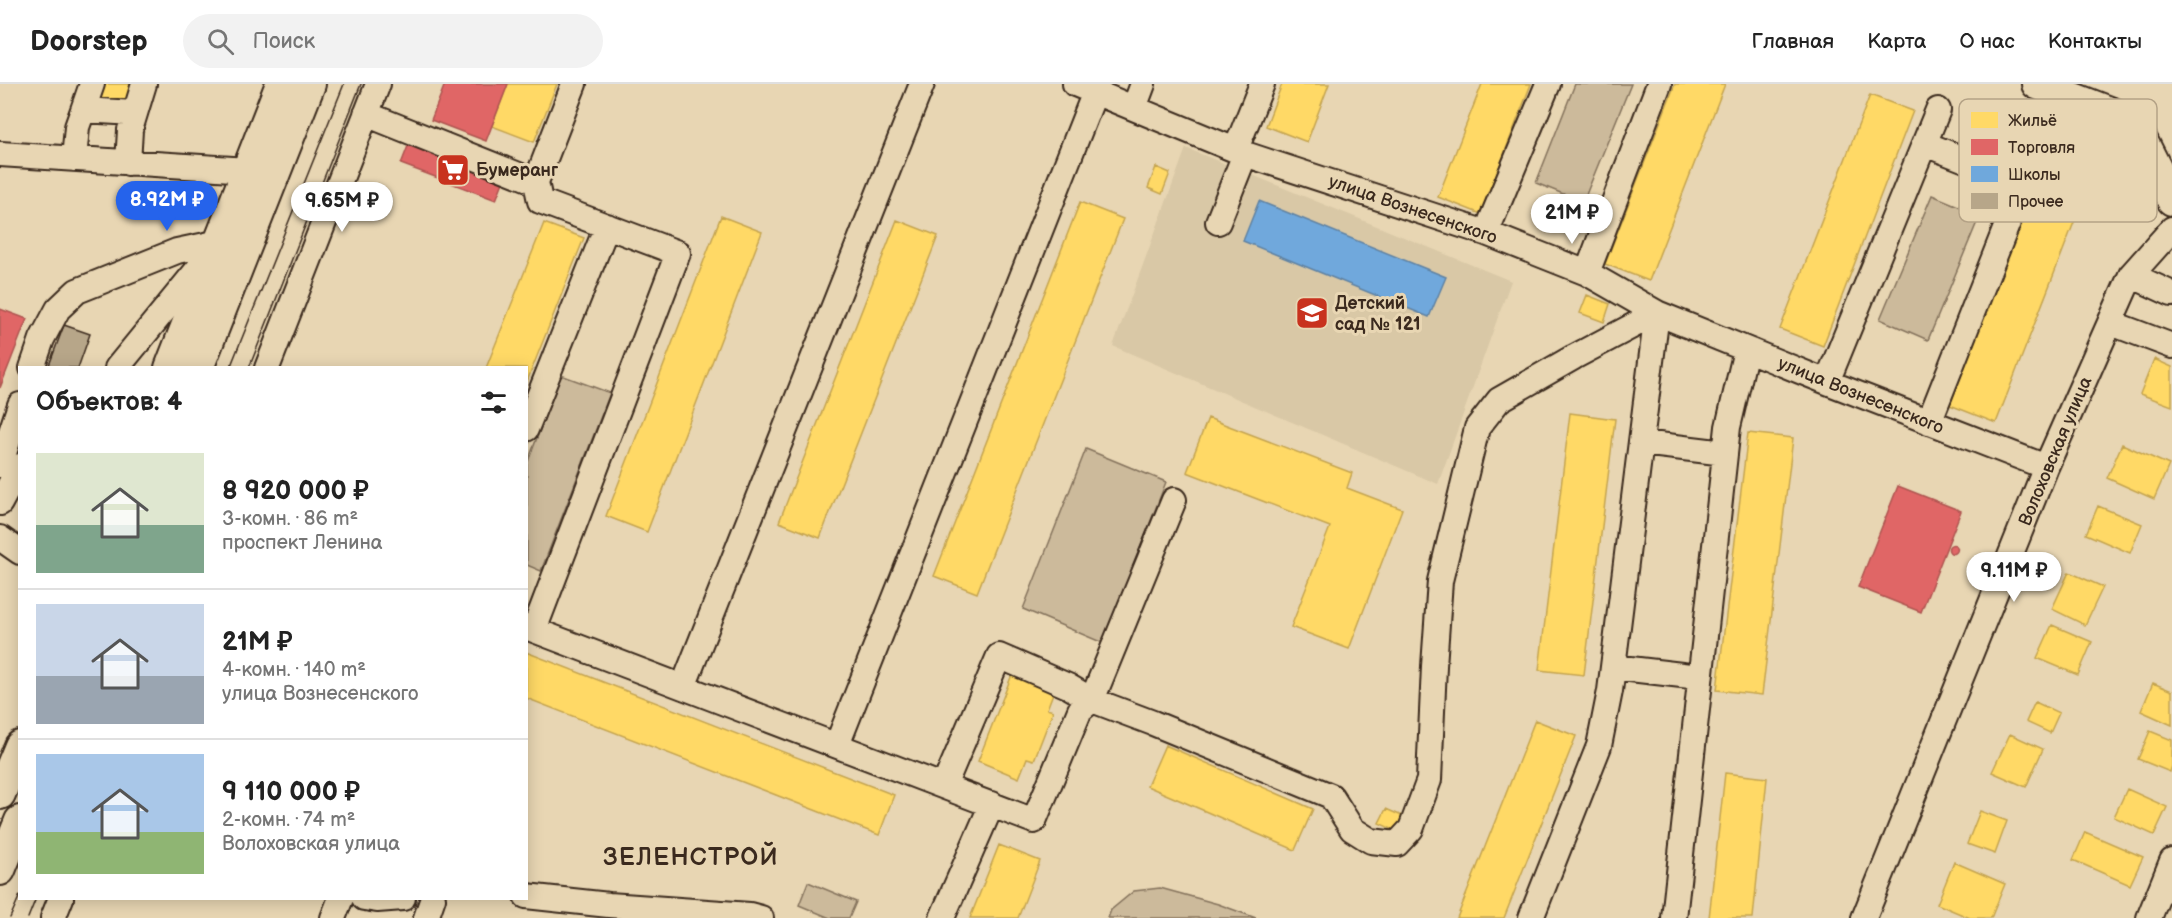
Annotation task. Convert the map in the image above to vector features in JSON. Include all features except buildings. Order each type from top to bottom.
[{"type":"main road","points":[[199,366],[261,171],[281,84]]},
{"type":"main road","points":[[171,366],[220,242],[310,84]]},
{"type":"main road","points":[[2037,84],[2076,99]]},
{"type":"main road","points":[[2090,84],[2102,99]]},
{"type":"main road","points":[[2157,170],[2172,200]]},
{"type":"main road","points":[[0,794],[18,751]]},
{"type":"main road","points":[[0,870],[18,826]]},
{"type":"street","points":[[74,159],[76,127],[92,84]]},
{"type":"street","points":[[128,163],[130,130],[144,84]]},
{"type":"street","points":[[268,366],[378,84]]},
{"type":"street","points":[[574,84],[536,182],[540,201],[678,253],[530,628],[1035,821],[1080,710],[1092,700],[1174,500]]},
{"type":"street","points":[[683,687],[922,84]]},
{"type":"street","points":[[1134,108],[1143,84]]},
{"type":"street","points":[[1218,222],[1262,84]]},
{"type":"street","points":[[1486,232],[1548,84]]},
{"type":"street","points":[[1587,273],[1659,84]]},
{"type":"street","points":[[837,745],[1085,88]]},
{"type":"street","name":"улица Вознесенского","points":[[1085,88],[1240,152],[1486,232],[1587,273],[1657,313],[2046,467]]},
{"type":"street","points":[[1827,382],[1938,110]]},
{"type":"street","points":[[83,111],[134,113]]},
{"type":"street","points":[[366,114],[536,182]]},
{"type":"street","points":[[1924,144],[1959,158]]},
{"type":"street","points":[[0,154],[261,171]]},
{"type":"street","points":[[1929,422],[2008,222]]},
{"type":"street","points":[[528,424],[607,226]]},
{"type":"street","name":"Волоховская улица","points":[[1864,918],[2046,467],[2131,275],[2172,229]]},
{"type":"street","points":[[33,366],[42,339],[58,309],[77,291],[177,251],[220,242]]},
{"type":"street","points":[[119,366],[220,242]]},
{"type":"street","points":[[2131,275],[2172,294]]},
{"type":"street","points":[[944,786],[999,656],[1068,686],[1092,700],[1331,796],[1352,829],[1371,841],[1397,844],[1411,829],[1429,780],[1440,581],[1477,428],[1499,400],[1657,313]]},
{"type":"street","points":[[1531,918],[1599,746],[1613,667],[1657,313]]},
{"type":"street","points":[[2111,323],[2172,346]]},
{"type":"street","points":[[1674,918],[1728,427],[1746,350]]},
{"type":"street","points":[[0,465],[18,411]]},
{"type":"street","points":[[1642,443],[1725,453]]},
{"type":"street","points":[[0,503],[18,470]]},
{"type":"street","points":[[0,538],[18,551]]},
{"type":"street","points":[[1613,667],[1699,677]]},
{"type":"street","points":[[942,918],[992,804]]},
{"type":"street","points":[[2148,918],[2172,861]]},
{"type":"street","points":[[528,896],[606,911],[750,915],[761,918]]},
{"type":"street","points":[[53,918],[60,900]]},
{"type":"street","points":[[333,918],[340,900]]},
{"type":"street","points":[[426,918],[432,900]]},
{"type":"shaded area","points":[[1575,84],[1631,84],[1583,202],[1536,183]]},
{"type":"shaded area","name":"Детский сад № 121","points":[[1186,148],[1511,281],[1438,484],[1113,346]]},
{"type":"shaded area","points":[[1932,195],[1959,206],[1959,222],[1977,222],[1928,340],[1880,319]]},
{"type":"shaded area","points":[[561,375],[610,393],[541,571],[528,565],[528,461]]},
{"type":"shaded area","points":[[1086,449],[1166,482],[1103,643],[1023,609]]},
{"type":"shaded area","points":[[808,882],[856,902],[849,918],[830,918],[799,905]]},
{"type":"shaded area","points":[[1160,888],[1218,904],[1256,918],[1108,918],[1111,910],[1134,891]]},
{"type":"tram line","points":[[231,366],[344,84]]},
{"type":"tram line","points":[[250,366],[361,84]]},
{"type":"tram line","points":[[10,918],[18,900]]},
{"type":"tram line","points":[[28,918],[35,900]]},
{"type":"place","name":"Бумеранг","points":[[453,170]]},
{"type":"place","name":"Детский сад № 121","points":[[1312,313]]},
{"type":"district","name":"ЗЕЛЕНСТРОЙ","points":[[691,857]]}]
